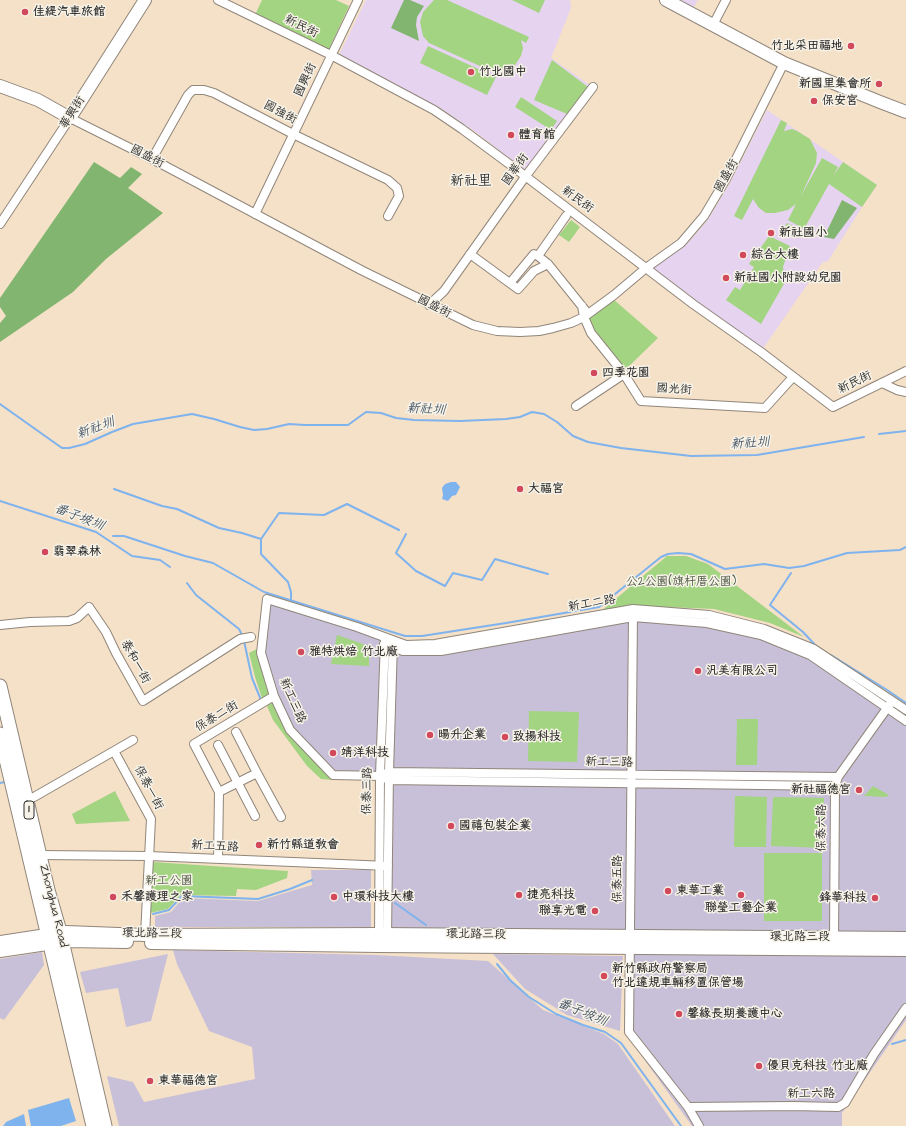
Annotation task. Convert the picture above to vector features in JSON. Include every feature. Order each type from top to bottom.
[{"type":"main road","name":"Zhonghua Road","points":[[0,686],[40,855],[55,939],[93,1126]]},
{"type":"main road","name":"Zhonghua Road","points":[[0,734],[105,1126]]},
{"type":"street","name":"華興街","points":[[0,224],[145,0]]},
{"type":"street","name":"新民街","points":[[218,0],[331,55],[434,110],[462,129],[693,304],[761,352],[833,407],[906,371]]},
{"type":"street","name":"國興街","points":[[255,214],[358,0]]},
{"type":"street","points":[[666,0],[784,63],[906,112]]},
{"type":"street","points":[[713,25],[726,0]]},
{"type":"street","name":"國盛街","points":[[0,86],[38,100],[429,305],[473,325],[497,331],[539,331],[571,323],[586,315],[614,295],[646,268],[681,243],[704,216],[726,179],[784,63]]},
{"type":"street","name":"國華街","points":[[429,305],[444,291],[525,177],[593,87]]},
{"type":"street","name":"國強街","points":[[152,159],[185,100],[193,90],[204,90],[214,93],[293,134],[388,180],[397,188],[399,196],[388,216]]},
{"type":"street","points":[[538,256],[566,216]]},
{"type":"street","points":[[470,254],[510,283],[518,288],[534,271],[548,264],[534,254],[510,283]]},
{"type":"street","name":"國光街","points":[[548,264],[582,306],[591,333],[624,374],[641,400],[765,408],[793,377]]},
{"type":"street","points":[[576,406],[624,374]]},
{"type":"street","points":[[882,384],[906,392]]},
{"type":"street","name":"新工二路","points":[[267,599],[357,627],[389,642],[406,645],[435,644],[633,613],[709,615],[762,632],[815,654],[906,710]]},
{"type":"street","name":"新工三路","points":[[267,599],[261,653],[274,696],[290,730],[333,775],[609,779],[838,777]]},
{"type":"street","name":"泰和一街","points":[[0,625],[30,622],[69,621],[77,618],[89,607],[106,632],[143,701],[240,639],[250,637]]},
{"type":"street","name":"保泰五路","points":[[633,613],[629,1032],[688,1108],[700,1126]]},
{"type":"street","name":"保泰三路","points":[[383,940],[379,867],[380,776],[389,642]]},
{"type":"street","name":"保泰三路","points":[[383,940],[388,866],[389,642]]},
{"type":"street","name":"新工二路","points":[[815,654],[906,721]]},
{"type":"street","name":"保泰二街","points":[[218,859],[219,792],[194,744],[274,696]]},
{"type":"street","name":"保泰六路","points":[[834,943],[834,786],[838,777],[892,700]]},
{"type":"street","points":[[236,732],[281,817]]},
{"type":"street","points":[[27,799],[34,797],[133,740]]},
{"type":"street","points":[[218,745],[255,816]]},
{"type":"street","name":"保泰一街","points":[[114,751],[151,819],[145,934]]},
{"type":"street","points":[[219,792],[257,773]]},
{"type":"street","name":"新工三路","points":[[631,779],[834,786]]},
{"type":"street","name":"新工五路","points":[[40,855],[149,856],[379,867],[388,866]]},
{"type":"street","name":"環北路三段","points":[[55,939],[66,932],[383,940]]},
{"type":"street","name":"環北路三段","points":[[55,939],[68,941],[383,940],[834,943],[906,938]]},
{"type":"street","points":[[0,942],[55,939]]},
{"type":"street","points":[[0,951],[55,939]]},
{"type":"street","name":"環北路三段","points":[[834,943],[906,950]]},
{"type":"street","name":"新工六路","points":[[688,1108],[793,1106],[838,1107],[846,1103],[874,1054],[906,1008]]},
{"type":"shaded area","name":"竹北國中","points":[[366,0],[570,0],[571,8],[551,58],[591,86],[528,172],[474,131],[440,108],[339,55]]},
{"type":"shaded area","points":[[675,0],[698,0],[692,10]]},
{"type":"shaded area","name":"新社國小","points":[[767,110],[877,185],[828,261],[822,263],[762,350],[652,268],[685,246],[707,221],[730,183]]},
{"type":"shaded area","points":[[267,600],[404,647],[630,613],[708,617],[811,651],[906,715],[906,1020],[842,1113],[842,1126],[692,1126],[626,1034],[626,944],[383,940],[386,777],[334,773],[292,729],[264,653]]},
{"type":"shaded area","name":"中環科技大樓","points":[[311,870],[371,870],[371,927],[155,927],[155,916],[171,912],[183,898],[258,901],[312,885]]},
{"type":"shaded area","points":[[173,950],[376,955],[488,961],[543,1010],[604,1034],[618,1044],[675,1126],[119,1126],[107,1076],[133,1082],[144,1102],[255,1079],[252,1047],[209,1031],[177,964]]},
{"type":"shaded area","points":[[42,952],[44,965],[4,1020],[0,1018],[0,959]]},
{"type":"shaded area","points":[[168,954],[151,1021],[126,1027],[118,988],[86,993],[80,972]]},
{"type":"shaded area","points":[[493,954],[623,956],[620,1031],[567,1015],[525,989]]},
{"type":"green space","points":[[262,0],[336,0],[349,6],[328,51],[255,15]]},
{"type":"green space","points":[[404,0],[410,0],[424,6],[417,17],[416,25],[419,41],[391,28]]},
{"type":"green space","points":[[434,0],[447,0],[529,37],[526,43],[521,40],[523,48],[521,56],[515,65],[502,70],[491,71],[429,43],[423,36],[420,22],[423,12]]},
{"type":"green space","points":[[512,0],[545,0],[539,13]]},
{"type":"green space","points":[[428,46],[496,77],[487,95],[420,63]]},
{"type":"green space","points":[[552,60],[588,87],[567,114],[534,100]]},
{"type":"green space","points":[[521,97],[557,121],[551,130],[515,107]]},
{"type":"green space","points":[[781,120],[787,123],[784,131],[792,129],[810,139],[817,153],[816,163],[801,196],[822,158],[838,167],[833,176],[843,162],[877,185],[862,207],[829,184],[804,229],[788,220],[796,204],[788,210],[775,213],[766,213],[759,208],[753,199],[742,220],[734,216]]},
{"type":"green space","points":[[94,162],[120,178],[131,167],[142,174],[128,188],[163,213],[106,259],[73,292],[0,342],[0,323],[6,316],[0,307],[0,298]]},
{"type":"green space","points":[[842,200],[857,208],[834,239],[824,237]]},
{"type":"green space","points":[[571,220],[580,227],[569,242],[559,235]]},
{"type":"green space","points":[[787,223],[803,231],[799,237],[784,229]]},
{"type":"green space","points":[[769,236],[790,246],[783,267],[785,282],[761,324],[726,300],[735,287],[740,290],[754,267],[749,264]]},
{"type":"green space","points":[[613,299],[658,338],[625,370],[599,339],[587,317]]},
{"type":"green space","name":"公2公園(旗杆厝公園)","points":[[667,556],[686,556],[708,564],[804,637],[770,623],[714,609],[642,606],[600,612]]},
{"type":"green space","points":[[337,635],[369,646],[369,666],[331,664]]},
{"type":"green space","points":[[257,649],[271,696],[263,701],[249,653]]},
{"type":"green space","points":[[274,701],[287,731],[333,780],[321,779],[307,766],[273,720],[267,706]]},
{"type":"green space","points":[[529,711],[579,712],[577,762],[528,761]]},
{"type":"green space","points":[[737,719],[758,719],[757,765],[736,765]]},
{"type":"green space","points":[[873,786],[889,795],[886,797],[864,796]]},
{"type":"green space","points":[[115,791],[130,821],[76,824],[72,814]]},
{"type":"green space","points":[[735,796],[767,797],[766,847],[734,847]]},
{"type":"green space","points":[[773,797],[824,798],[823,848],[771,846]]},
{"type":"green space","points":[[764,853],[822,853],[822,921],[764,921]]},
{"type":"green space","name":"新工公園","points":[[153,862],[288,871],[287,878],[256,890],[237,889],[236,896],[181,895],[168,909],[150,913]]},
{"type":"water","points":[[456,482],[460,487],[456,495],[452,496],[448,501],[442,499],[442,488],[445,484]]},
{"type":"water","points":[[69,1098],[76,1121],[61,1126],[31,1126],[28,1110]]},
{"type":"water","points":[[24,1114],[26,1126],[3,1126],[6,1122]]},
{"type":"waterway","name":"新社圳","points":[[0,404],[62,448],[85,444],[133,424],[192,414],[254,430],[267,429],[289,424],[348,425],[366,412],[381,413],[396,418],[414,420],[460,421],[506,419],[520,417],[532,412],[544,414],[557,422],[573,436],[588,442],[621,448],[691,456],[757,455],[864,437]]},
{"type":"waterway","name":"新社圳","points":[[879,434],[906,431]]},
{"type":"waterway","points":[[114,489],[162,506],[177,509],[219,528],[261,539],[261,554],[288,582],[291,592],[291,605]]},
{"type":"waterway","name":"番子坡圳","points":[[0,501],[96,532],[132,556],[160,560],[170,567]]},
{"type":"waterway","points":[[261,539],[279,513],[324,515],[347,504],[399,530]]},
{"type":"waterway","points":[[406,534],[396,553],[416,571],[445,586],[453,573],[482,580],[495,559],[548,574]]},
{"type":"waterway","name":"新社圳","points":[[113,536],[124,536],[185,556],[213,563],[264,592],[405,636],[422,636],[599,607],[661,557],[668,554],[691,554],[725,569],[764,564],[789,568],[804,566],[847,553],[900,550],[906,547]]},
{"type":"waterway","points":[[791,573],[770,605],[803,632],[817,647]]},
{"type":"waterway","name":"番子坡圳","points":[[187,583],[196,595],[239,629],[243,637]]},
{"type":"waterway","name":"番子坡圳","points":[[244,641],[252,678],[261,700]]},
{"type":"waterway","points":[[831,655],[906,703]]},
{"type":"waterway","points":[[0,783],[5,782]]},
{"type":"waterway","points":[[153,914],[169,910],[182,896],[258,899],[312,880]]},
{"type":"waterway","name":"番子坡圳","points":[[395,903],[426,925]]},
{"type":"waterway","name":"番子坡圳","points":[[497,964],[510,980],[529,997],[556,1014],[605,1032],[621,1043],[681,1126]]},
{"type":"waterway","points":[[892,1044],[906,1040]]},
{"type":"place","name":"佳緹汽車旅館","points":[[25,12]]},
{"type":"place","name":"竹北采田福地","points":[[851,46]]},
{"type":"place","name":"竹北國中","points":[[471,72]]},
{"type":"place","name":"新國里集會所","points":[[879,84]]},
{"type":"place","name":"保安宮","points":[[814,101]]},
{"type":"place","name":"體育館","points":[[511,135]]},
{"type":"place","name":"新社國小","points":[[771,233]]},
{"type":"place","name":"綜合大樓","points":[[743,255]]},
{"type":"place","name":"新社國小附設幼兒園","points":[[726,278]]},
{"type":"place","name":"四季花園","points":[[594,373]]},
{"type":"place","name":"大福宮","points":[[520,489]]},
{"type":"place","name":"翡翠森林","points":[[45,552]]},
{"type":"place","name":"雅特烘焙 竹北廠","points":[[301,652]]},
{"type":"place","name":"汎美有限公司","points":[[698,671]]},
{"type":"place","name":"暘升企業","points":[[430,735]]},
{"type":"place","name":"致揚科技","points":[[505,737]]},
{"type":"place","name":"靖洋科技","points":[[333,753]]},
{"type":"place","name":"新社福德宮","points":[[859,790]]},
{"type":"place","name":"國禧包裝企業","points":[[451,826]]},
{"type":"place","name":"新竹縣道教會","points":[[259,845]]},
{"type":"place","name":"東華工業","points":[[668,891]]},
{"type":"place","name":"捷亮科技","points":[[519,895]]},
{"type":"place","name":"聯瑩工藝企業","points":[[741,895]]},
{"type":"place","name":"禾馨護理之家","points":[[113,897]]},
{"type":"place","name":"中環科技大樓","points":[[334,897]]},
{"type":"place","name":"鋒華科技","points":[[875,898]]},
{"type":"place","name":"聯享光電","points":[[595,911]]},
{"type":"place","name":"新竹縣政府警察局 竹北違規車輛移置保管場","points":[[604,976]]},
{"type":"place","name":"馨緣長期養護中心","points":[[679,1014]]},
{"type":"place","name":"優貝克科技 竹北廠","points":[[759,1066]]},
{"type":"place","name":"東華福德宮","points":[[150,1081]]},
{"type":"district","name":"新社里","points":[[471,182]]}]
